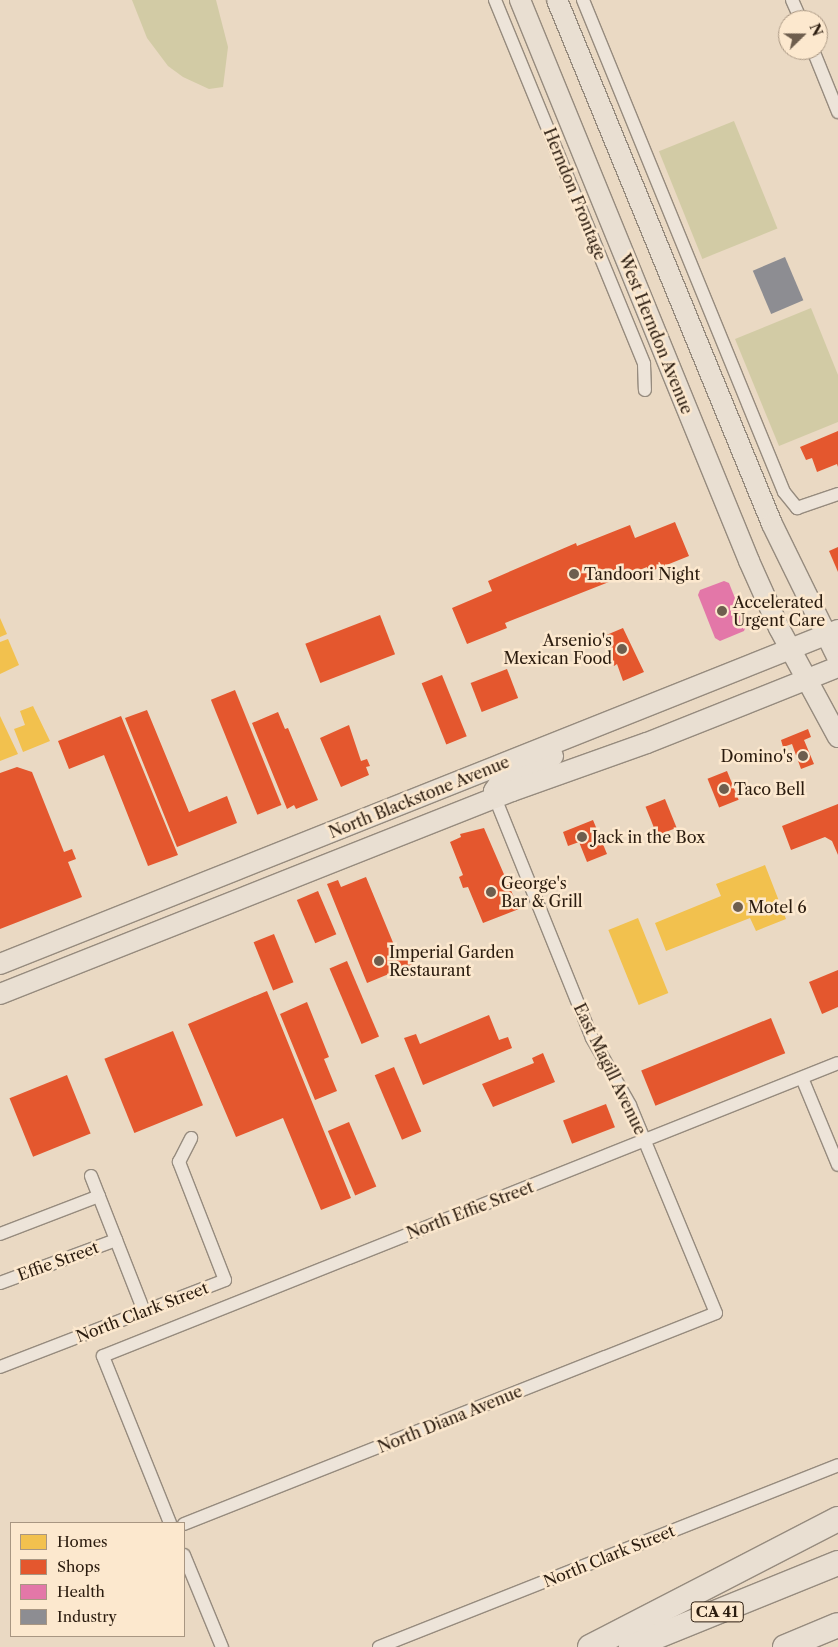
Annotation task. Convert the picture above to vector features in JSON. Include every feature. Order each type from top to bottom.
[{"type":"highway","points":[[590,1647],[838,1519]]},
{"type":"highway","name":"CA 41","points":[[631,1647],[838,1562]]},
{"type":"highway","points":[[785,1647],[838,1625]]},
{"type":"main road","name":"West Herndon Avenue","points":[[520,0],[749,561],[799,664],[838,737]]},
{"type":"main road","points":[[557,0],[772,524],[834,649]]},
{"type":"main road","name":"North Blackstone Avenue","points":[[0,994],[494,798],[647,743],[799,664],[834,649]]},
{"type":"main road","name":"North Blackstone Avenue","points":[[0,964],[560,741],[799,664],[834,649]]},
{"type":"main road","points":[[494,798],[494,791],[500,782],[551,759],[560,741]]},
{"type":"main road","points":[[380,843],[390,824],[474,791],[489,778],[494,767]]},
{"type":"street","name":"Herndon Frontage","points":[[495,0],[644,364],[645,390]]},
{"type":"street","points":[[583,0],[784,492],[797,508],[838,494]]},
{"type":"street","points":[[817,60],[838,112]]},
{"type":"street","name":"East Magill Avenue","points":[[494,798],[592,1038],[630,1105],[716,1313]]},
{"type":"street","name":"North Effie Street","points":[[170,1522],[102,1356],[838,1063]]},
{"type":"street","points":[[802,1078],[838,1166]]},
{"type":"street","name":"North Clark Street","points":[[0,1367],[225,1280],[179,1162],[191,1138]]},
{"type":"street","points":[[91,1176],[144,1311]]},
{"type":"street","points":[[0,1234],[99,1196]]},
{"type":"street","name":"Effie Street","points":[[0,1283],[116,1240]]},
{"type":"street","name":"North Diana Avenue","points":[[185,1524],[716,1313]]},
{"type":"street","name":"North Clark Street","points":[[380,1647],[838,1465]]},
{"type":"street","points":[[185,1557],[222,1647]]},
{"type":"shaded area","points":[[132,0],[216,0],[228,47],[223,87],[209,89],[183,77],[168,66],[147,38]]},
{"type":"shaded area","points":[[734,121],[777,229],[702,259],[659,151]]},
{"type":"shaded area","points":[[811,308],[838,375],[838,422],[779,446],[735,339]]},
{"type":"building: Homes","points":[[0,618],[7,634],[0,637]]},
{"type":"building: Homes","points":[[8,639],[19,665],[0,674],[0,642]]},
{"type":"building: Homes","points":[[33,706],[50,741],[23,752],[14,729],[25,725],[20,711]]},
{"type":"building: Homes","points":[[0,716],[18,754],[0,761]]},
{"type":"building: Homes","name":"Motel 6","points":[[765,865],[786,919],[756,931],[750,918],[666,951],[655,923],[721,896],[716,884]]},
{"type":"building: Homes","points":[[638,918],[668,993],[639,1005],[608,930]]},
{"type":"building: Shops","points":[[838,431],[838,467],[837,464],[817,472],[812,458],[806,460],[800,447]]},
{"type":"building: Shops","points":[[675,522],[689,556],[649,572],[647,567],[505,623],[507,628],[467,644],[452,608],[492,591],[488,581],[576,543],[577,546],[630,525],[635,538]]},
{"type":"building: Shops","points":[[838,547],[838,572],[829,551]]},
{"type":"building: Shops","points":[[380,615],[395,654],[320,683],[305,644]]},
{"type":"building: Shops","name":"Arsenio's Mexican Food","points":[[623,628],[644,672],[623,681],[617,664],[614,666],[604,636]]},
{"type":"building: Shops","points":[[507,669],[518,698],[482,712],[471,683]]},
{"type":"building: Shops","points":[[442,675],[467,736],[446,744],[422,683]]},
{"type":"building: Shops","points":[[235,690],[281,805],[257,815],[211,700]]},
{"type":"building: Shops","points":[[147,710],[189,812],[227,796],[237,823],[177,847],[125,718]]},
{"type":"building: Shops","points":[[278,712],[285,729],[288,728],[318,800],[296,809],[294,805],[287,809],[252,723]]},
{"type":"building: Shops","points":[[121,716],[178,855],[148,866],[104,755],[69,769],[58,741]]},
{"type":"building: Shops","points":[[349,725],[361,761],[367,759],[370,766],[366,767],[369,775],[341,787],[320,738]]},
{"type":"building: Shops","name":"Domino's","points":[[808,729],[811,737],[804,740],[814,764],[801,769],[792,744],[783,747],[781,740]]},
{"type":"building: Shops","points":[[17,767],[32,772],[64,852],[72,849],[76,859],[68,862],[82,897],[0,929],[0,773]]},
{"type":"building: Shops","name":"Taco Bell","points":[[727,771],[739,800],[719,808],[708,779]]},
{"type":"building: Shops","points":[[665,799],[677,828],[657,836],[646,807]]},
{"type":"building: Shops","points":[[838,804],[838,855],[832,841],[825,837],[791,850],[782,826]]},
{"type":"building: Shops","name":"Jack in the Box","points":[[593,820],[607,854],[587,862],[579,842],[568,846],[563,832]]},
{"type":"building: Shops","points":[[484,828],[519,909],[483,923],[468,887],[463,888],[459,877],[463,875],[450,842],[461,837],[460,834]]},
{"type":"building: Shops","points":[[366,877],[399,957],[409,953],[413,964],[367,983],[327,884],[338,880],[341,887]]},
{"type":"building: Shops","points":[[318,891],[336,934],[315,943],[297,900]]},
{"type":"building: Shops","points":[[274,934],[293,982],[273,990],[254,942]]},
{"type":"building: Shops","points":[[347,961],[379,1036],[362,1044],[330,968]]},
{"type":"building: Shops","points":[[838,970],[838,1007],[822,1014],[809,982]]},
{"type":"building: Shops","points":[[267,991],[351,1198],[321,1210],[283,1118],[236,1137],[188,1024]]},
{"type":"building: Shops","points":[[307,1002],[329,1057],[324,1059],[337,1091],[315,1100],[280,1014]]},
{"type":"building: Shops","points":[[489,1015],[499,1040],[508,1037],[512,1048],[423,1085],[404,1038],[416,1034],[420,1044]]},
{"type":"building: Shops","points":[[771,1018],[785,1053],[655,1106],[641,1070]]},
{"type":"building: Shops","points":[[173,1031],[203,1105],[134,1133],[104,1059]]},
{"type":"building: Shops","points":[[543,1053],[555,1082],[493,1107],[482,1084],[534,1063],[532,1058]]},
{"type":"building: Shops","points":[[394,1067],[421,1131],[402,1140],[375,1075]]},
{"type":"building: Shops","points":[[67,1075],[91,1133],[33,1157],[10,1098]]},
{"type":"building: Shops","points":[[606,1104],[615,1127],[572,1144],[563,1120]]},
{"type":"building: Shops","points":[[349,1122],[376,1186],[355,1195],[328,1131]]},
{"type":"building: Health","name":"Accelerated Urgent Care","points":[[724,581],[729,583],[746,626],[744,631],[720,641],[715,638],[698,595],[700,590]]},
{"type":"building: Industry","points":[[785,257],[803,300],[771,314],[753,271]]},
{"type":"place","name":"Tandoori Night","points":[[574,574]]},
{"type":"place","name":"Accelerated Urgent Care","points":[[722,611]]},
{"type":"place","name":"Arsenio's Mexican Food","points":[[622,649]]},
{"type":"place","name":"Domino's","points":[[803,756]]},
{"type":"place","name":"Taco Bell","points":[[724,789]]},
{"type":"place","name":"Jack in the Box","points":[[582,837]]},
{"type":"place","name":"George's Bar & Grill","points":[[491,892]]},
{"type":"place","name":"Motel 6","points":[[738,907]]},
{"type":"place","name":"Imperial Garden Restaurant","points":[[379,961]]}]
